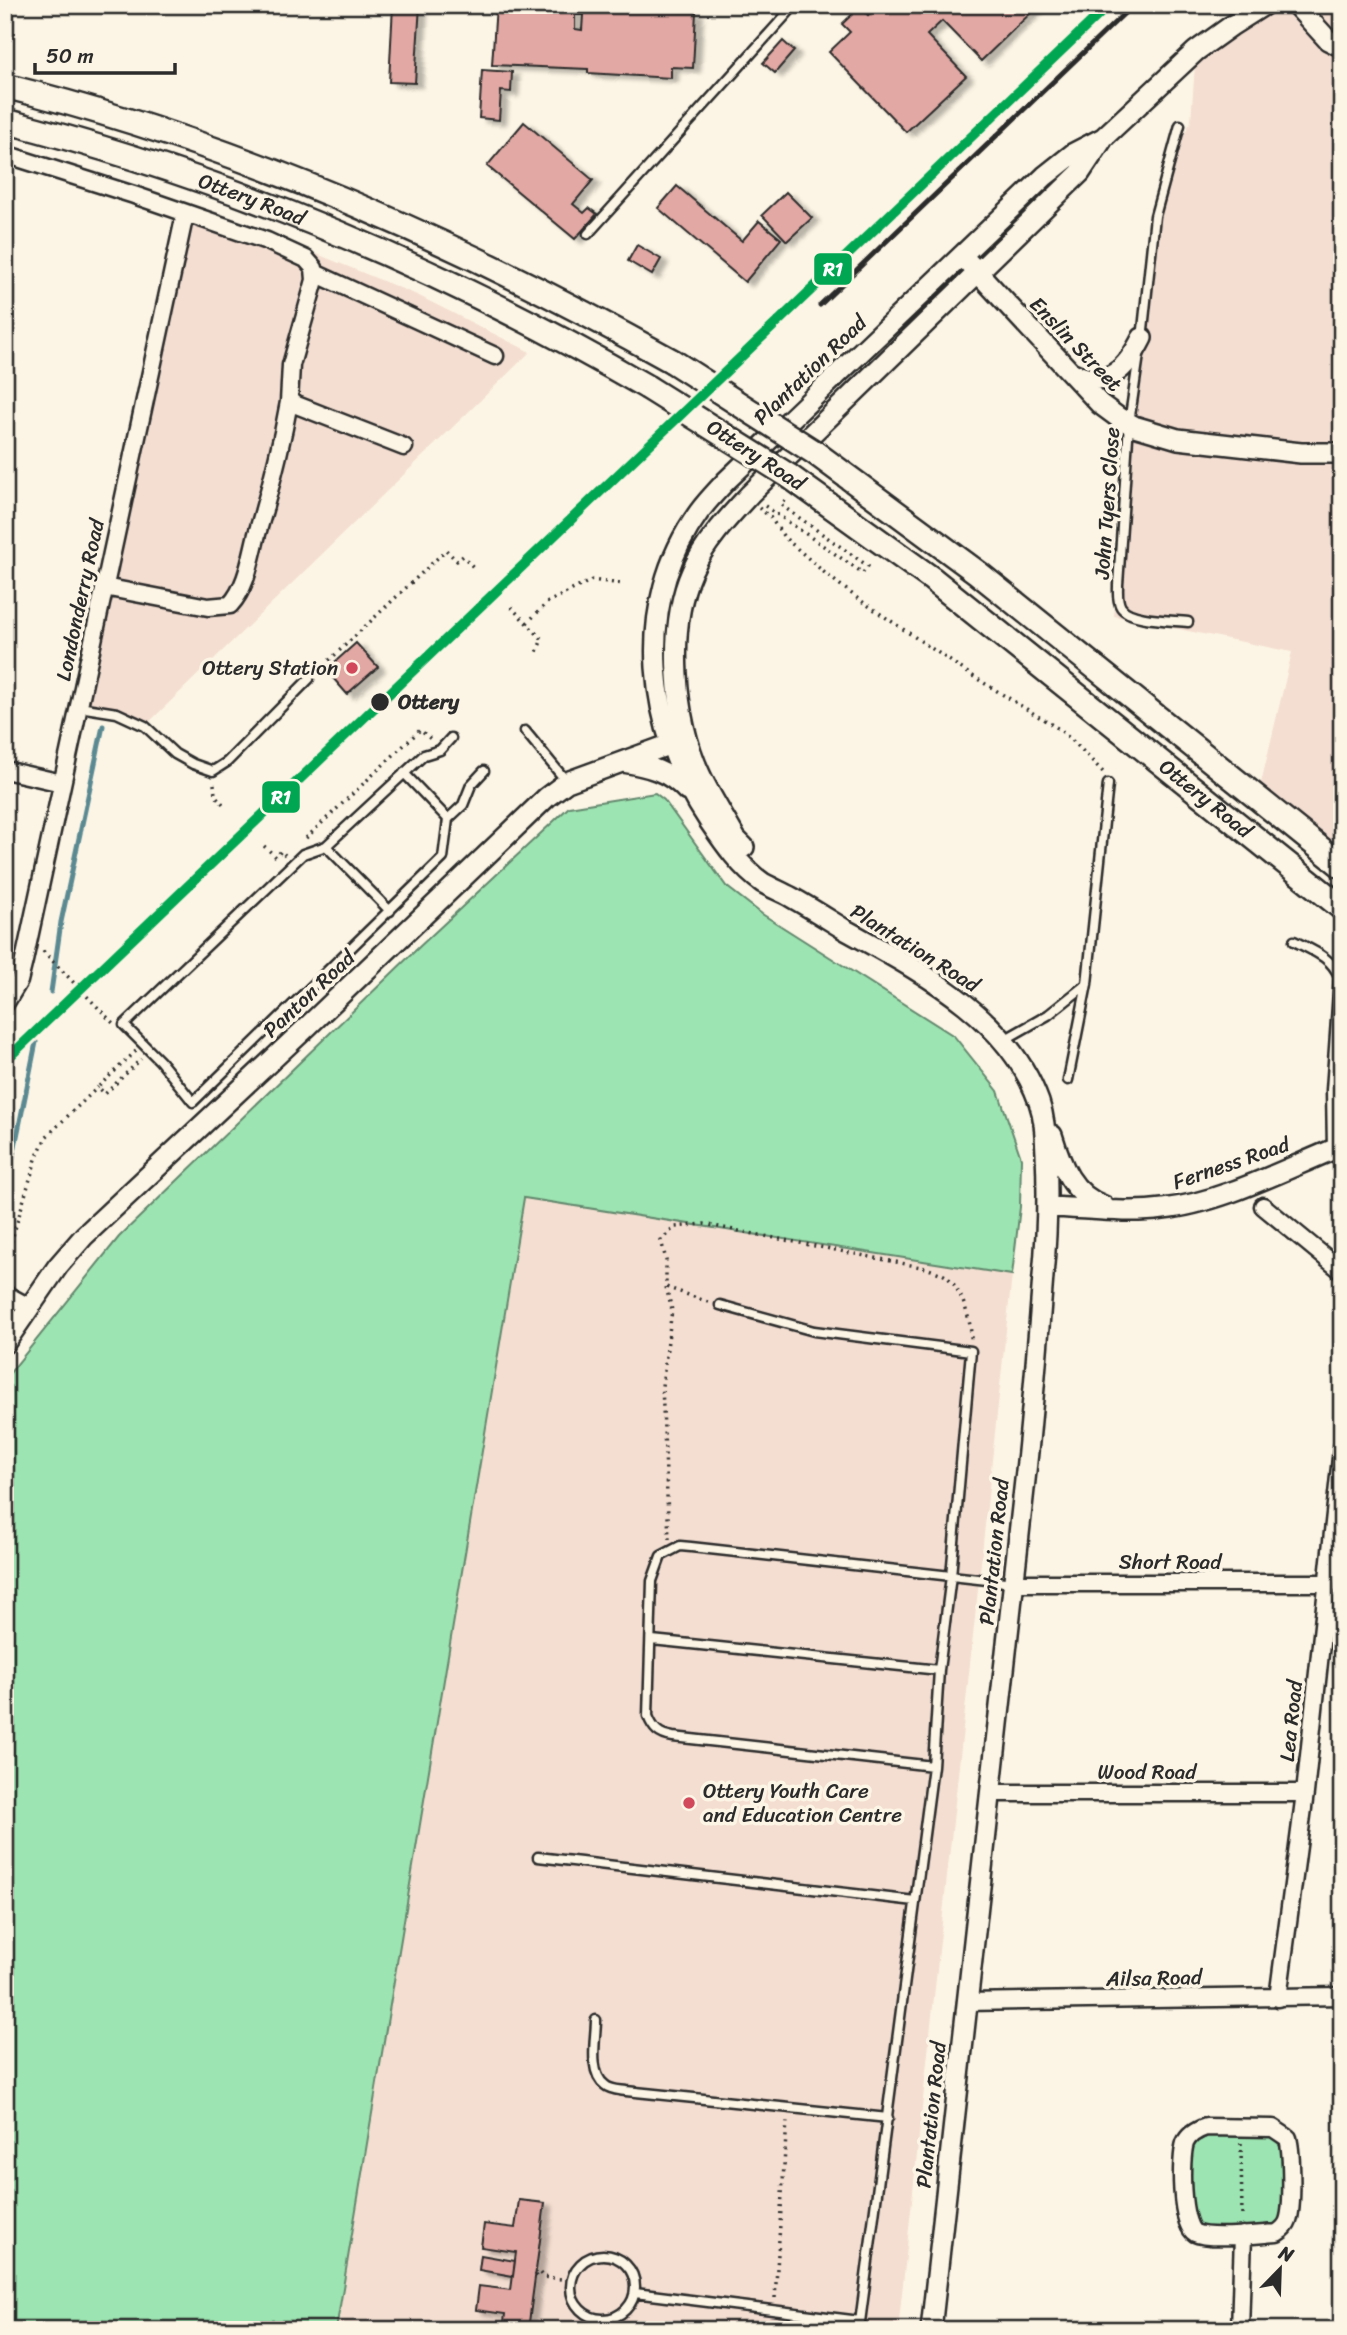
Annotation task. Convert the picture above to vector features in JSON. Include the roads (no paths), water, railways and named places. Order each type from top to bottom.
[{"type":"main road","name":"Ottery Road","points":[[5,86],[126,120],[355,204],[535,287],[672,362],[814,452],[968,565],[1342,866]]},
{"type":"main road","name":"Ottery Road","points":[[5,121],[131,156],[323,225],[512,312],[647,387],[789,476],[931,578],[1342,908]]},
{"type":"street","name":"Plantation Road","points":[[794,898],[737,839],[680,744],[658,698],[655,652],[667,578],[685,534],[699,512],[726,481],[1045,176],[1074,153],[1102,138],[1196,51],[1264,5]]},
{"type":"street","points":[[1296,5],[1328,40],[1342,47]]},
{"type":"street","name":"Plantation Road","points":[[930,2330],[1035,1384],[1049,1207],[1044,1118],[1027,1077],[1004,1040],[955,996],[794,898],[762,882],[726,845],[696,802],[677,763],[680,744],[678,634],[692,570],[727,519],[1080,173],[1102,138]]},
{"type":"street","points":[[5,154],[267,241],[303,257],[311,263],[315,273],[292,365],[289,402],[279,458],[253,551],[240,588],[230,605],[208,607],[104,587]]},
{"type":"street","name":"Londonderry Road","points":[[9,999],[19,981],[24,961],[185,214]]},
{"type":"street","name":"Enslin Street","points":[[962,255],[1100,404],[1129,423],[1178,439],[1301,453],[1342,453]]},
{"type":"street","points":[[315,273],[495,356]]},
{"type":"street","points":[[1069,371],[1092,381],[1107,379],[1126,362],[1142,338]]},
{"type":"street","points":[[289,402],[404,447]]},
{"type":"street","name":"Panton Road","points":[[5,1343],[58,1266],[84,1236],[547,797],[567,782],[680,744]]},
{"type":"street","points":[[623,762],[660,771],[681,785],[696,802]]},
{"type":"street","points":[[5,769],[62,783]]},
{"type":"street","points":[[1044,1118],[1060,1162],[1070,1179],[1093,1202],[1115,1209]]},
{"type":"street","name":"Ferness Road","points":[[1049,1207],[1161,1210],[1188,1205],[1215,1197],[1337,1148]]},
{"type":"street","points":[[1263,1206],[1342,1271]]},
{"type":"street","points":[[5,1294],[29,1307]]},
{"type":"street","name":"Lea Road","points":[[1278,1998],[1305,1793],[1342,1448]]},
{"type":"street","name":"Short Road","points":[[1014,1583],[1326,1583]]},
{"type":"street","name":"Wood Road","points":[[990,1793],[1305,1793]]},
{"type":"street","name":"Ailsa Road","points":[[966,2003],[1342,1996]]},
{"type":"street","points":[[1199,2129],[1278,2129],[1288,2138],[1290,2205],[1286,2225],[1277,2233],[1242,2235],[1206,2236],[1188,2226],[1184,2209],[1184,2151],[1189,2137],[1199,2129]]},
{"type":"street","points":[[1240,2330],[1242,2235]]},
{"type":"lane","points":[[588,234],[795,5]]},
{"type":"lane","name":"John Tyers Close","points":[[1180,125],[1155,216],[1142,338],[1129,423],[1118,584],[1120,603],[1125,611],[1139,617],[1188,622]]},
{"type":"lane","points":[[79,707],[117,713],[145,726],[175,754],[213,771],[227,762],[309,679]]},
{"type":"lane","points":[[525,731],[567,782]]},
{"type":"lane","points":[[451,738],[440,750],[424,755],[326,846],[303,854],[124,1025],[160,1062],[193,1102],[443,858],[448,819],[463,805],[471,785],[484,771]]},
{"type":"lane","points":[[404,773],[448,819]]},
{"type":"lane","points":[[1068,1080],[1087,984],[1108,784]]},
{"type":"lane","points":[[326,846],[390,911]]},
{"type":"lane","points":[[1294,941],[1327,959],[1339,977],[1331,1090],[1337,1148]]},
{"type":"lane","points":[[1004,1040],[1048,1015],[1087,984]]},
{"type":"lane","points":[[635,2293],[774,2311],[860,2326],[933,1766],[939,1670],[951,1576],[971,1351],[814,1331],[720,1305]]},
{"type":"lane","points":[[933,1766],[664,1736],[651,1726],[648,1716],[652,1581],[661,1556],[680,1546],[1014,1583]]},
{"type":"lane","points":[[652,1640],[939,1670]]},
{"type":"lane","points":[[538,1857],[915,1901]]},
{"type":"lane","points":[[596,2020],[596,2070],[599,2079],[609,2088],[888,2118]]},
{"type":"lane","points":[[613,2256],[633,2274],[635,2293],[628,2308],[617,2317],[603,2320],[591,2318],[579,2310],[571,2297],[571,2280],[579,2265],[589,2258],[613,2256]]},
{"type":"waterway","points":[[51,992],[61,922],[103,726]]},
{"type":"waterway","points":[[5,1196],[36,1042]]},
{"type":"railway","points":[[820,305],[1133,5]]},
{"type":"place","name":"Ottery Station","points":[[352,668]]},
{"type":"place","name":"Ottery","points":[[380,702]]},
{"type":"place","name":"Ottery Youth Care and Education Centre","points":[[689,1803]]}]
